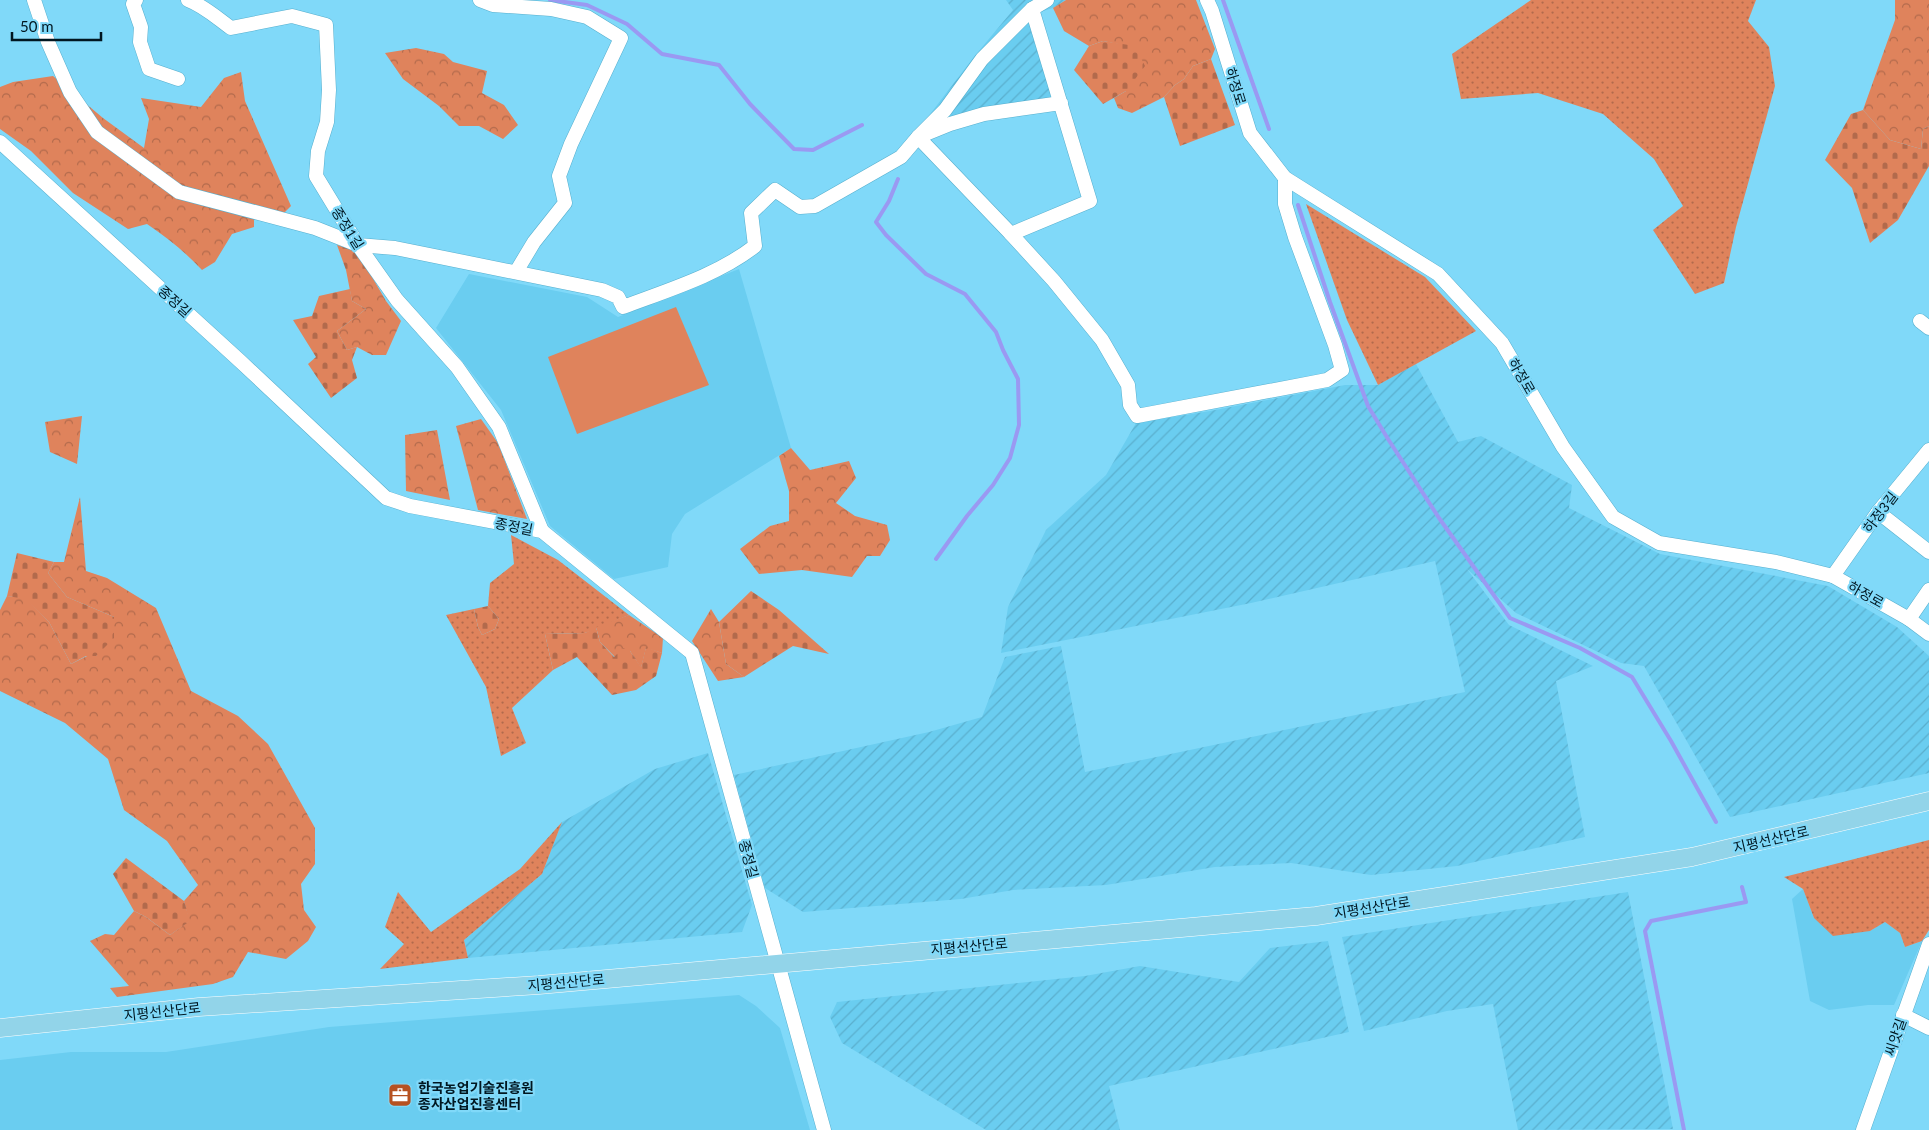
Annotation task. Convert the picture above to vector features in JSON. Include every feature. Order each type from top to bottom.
[{"type":"main road","name":"지평선산단로","points":[[0,1028],[199,1007],[539,985],[1316,916],[1692,857],[1929,801]]},
{"type":"street","points":[[34,0],[48,42],[70,92],[97,132],[180,192],[245,211],[315,228],[358,245],[395,248],[602,290],[618,297],[623,307],[738,259],[755,246],[751,212],[775,190],[800,207],[815,206],[901,158],[918,137],[945,110],[982,59],[1032,9],[1047,0]]},
{"type":"street","points":[[136,0],[133,4],[140,27],[140,42],[149,69],[178,79]]},
{"type":"street","name":"종정1길","points":[[188,0],[202,5],[207,11],[231,28],[268,19],[292,16],[326,25],[329,90],[327,122],[318,151],[316,176],[358,245],[396,300],[457,367],[499,427],[542,531]]},
{"type":"street","points":[[480,0],[493,5],[551,9],[587,17],[621,38],[571,144],[559,176],[565,203],[534,242],[516,272]]},
{"type":"street","name":"하정로","points":[[1207,0],[1250,133],[1285,178],[1438,274],[1502,343],[1563,447],[1613,517],[1659,543],[1776,562],[1833,576],[1909,619],[1929,634]]},
{"type":"street","points":[[1011,234],[1090,201],[1032,9]]},
{"type":"street","points":[[918,137],[950,124],[984,114],[1061,103]]},
{"type":"street","points":[[918,137],[1054,281],[1102,340],[1128,385],[1130,405],[1137,416],[1327,380],[1342,370],[1285,204],[1285,178]]},
{"type":"street","name":"종정길","points":[[0,142],[240,360],[386,498],[410,506],[542,531],[692,654],[824,1130]]},
{"type":"street","name":"하정3길","points":[[1833,576],[1878,512],[1929,450]]},
{"type":"street","points":[[1878,512],[1929,552]]},
{"type":"street","points":[[1909,619],[1929,590]]},
{"type":"street","name":"씨앗길","points":[[1863,1130],[1929,944]]},
{"type":"street","points":[[1903,1015],[1929,1028]]},
{"type":"shaded area","points":[[1006,0],[1066,0],[1053,8],[1040,12],[1064,98],[918,130],[973,58],[1013,10]]},
{"type":"shaded area","points":[[739,269],[791,448],[685,514],[672,534],[668,567],[614,579],[550,526],[501,410],[436,328],[469,274],[587,297],[618,317]]},
{"type":"shaded area","points":[[1416,364],[1458,442],[1481,436],[1572,485],[1569,508],[1660,554],[1828,586],[1897,627],[1929,656],[1929,773],[1730,817],[1644,666],[1621,663],[1516,613],[1467,569],[1509,625],[1593,666],[1556,681],[1585,837],[1457,866],[1371,875],[1291,863],[1215,867],[1106,885],[1013,890],[961,899],[803,912],[765,888],[734,775],[929,732],[982,717],[1005,657],[1061,646],[1085,772],[1465,692],[1435,561],[1251,603],[1001,653],[1008,607],[1046,530],[1106,475],[1136,423],[1345,385],[1378,385]]},
{"type":"shaded area","points":[[708,753],[752,905],[742,932],[468,958],[464,940],[542,874],[562,822],[655,769]]},
{"type":"shaded area","points":[[1803,889],[1814,918],[1870,931],[1885,922],[1900,933],[1905,947],[1922,941],[1894,1005],[1868,1005],[1829,1010],[1810,1001],[1792,899]]},
{"type":"shaded area","points":[[1628,892],[1673,1129],[1518,1130],[1493,1004],[1447,1011],[1364,1031],[1342,937]]},
{"type":"shaded area","points":[[1328,941],[1349,1032],[1109,1086],[1120,1130],[986,1130],[842,1043],[830,1017],[837,1002],[1085,976],[1140,966],[1239,982],[1270,948]]},
{"type":"shaded area","name":"한국농업기술진흥원 종자산업진흥센터","points":[[739,995],[756,1006],[780,1028],[810,1130],[0,1130],[0,1060],[71,1052],[166,1052],[329,1027]]},
{"type":"green space","points":[[1066,0],[1196,0],[1215,49],[1211,59],[1193,66],[1184,79],[1175,85],[1164,97],[1132,113],[1118,108],[1114,98],[1126,91],[1123,45],[1103,41],[1089,46],[1064,31],[1053,8]]},
{"type":"green space","points":[[1531,0],[1756,0],[1748,21],[1769,47],[1775,86],[1736,227],[1724,283],[1695,294],[1653,230],[1683,206],[1654,159],[1603,114],[1538,93],[1461,99],[1452,54]]},
{"type":"green space","points":[[1895,0],[1929,0],[1929,126],[1923,129],[1921,149],[1890,140],[1863,110],[1895,20]]},
{"type":"green space","points":[[1103,41],[1135,46],[1145,66],[1126,91],[1103,104],[1074,70],[1089,46]]},
{"type":"green space","points":[[416,48],[444,54],[453,62],[487,71],[482,93],[504,105],[518,125],[503,139],[479,126],[459,126],[439,106],[403,79],[385,53]]},
{"type":"green space","points":[[1211,59],[1235,125],[1180,146],[1164,97],[1175,85],[1184,79],[1193,66]]},
{"type":"green space","points":[[241,72],[245,101],[291,206],[283,214],[254,219],[254,227],[232,234],[215,262],[202,270],[176,246],[147,224],[128,229],[73,193],[31,151],[0,129],[0,87],[13,82],[53,76],[103,118],[144,148],[149,119],[141,98],[201,107],[224,78]]},
{"type":"green space","points":[[1863,110],[1890,140],[1921,149],[1923,129],[1929,126],[1929,166],[1898,220],[1870,243],[1852,188],[1825,160],[1851,114]]},
{"type":"green space","points":[[1306,204],[1425,277],[1476,331],[1378,385],[1347,320]]},
{"type":"green space","points":[[337,245],[352,249],[368,270],[346,270]]},
{"type":"green space","points":[[346,270],[368,270],[386,301],[401,321],[386,355],[372,355],[357,347],[347,350],[337,331],[366,309],[352,301]]},
{"type":"green space","points":[[350,289],[352,301],[366,309],[337,331],[347,350],[357,347],[352,360],[357,378],[331,398],[308,364],[316,357],[293,320],[312,316],[319,296]]},
{"type":"green space","points":[[676,307],[709,385],[577,434],[548,357]]},
{"type":"green space","points":[[82,416],[77,464],[50,452],[45,422]]},
{"type":"green space","points":[[481,419],[498,443],[527,519],[478,510],[456,426]]},
{"type":"green space","points":[[437,430],[450,500],[406,491],[405,435]]},
{"type":"green space","points":[[791,448],[810,470],[849,461],[856,478],[836,503],[855,516],[887,525],[890,540],[880,556],[867,556],[852,577],[802,570],[759,574],[740,549],[770,526],[789,521],[789,491],[779,456]]},
{"type":"green space","points":[[80,497],[86,571],[107,578],[156,608],[191,691],[238,716],[268,744],[315,828],[315,864],[301,884],[304,910],[316,927],[308,941],[286,959],[248,952],[233,977],[213,984],[117,997],[110,988],[129,986],[90,941],[105,934],[114,935],[134,911],[146,917],[170,935],[189,921],[184,901],[198,885],[167,841],[124,810],[108,759],[65,723],[0,691],[0,610],[7,596],[26,598],[49,622],[71,664],[87,656],[96,656],[114,617],[67,597],[48,573],[54,562],[64,562]]},
{"type":"green space","points":[[511,535],[558,560],[629,615],[585,633],[545,634],[553,670],[512,708],[526,743],[501,756],[486,687],[446,615],[474,609],[482,635],[495,629],[499,619],[488,606],[490,583],[514,564]]},
{"type":"green space","points":[[17,553],[54,562],[48,573],[67,597],[114,617],[114,638],[96,656],[86,656],[71,664],[49,622],[26,599],[7,596]]},
{"type":"green space","points":[[751,591],[779,610],[829,654],[793,646],[744,677],[726,664],[719,622]]},
{"type":"green space","points":[[488,606],[499,619],[495,629],[482,635],[474,609]]},
{"type":"green space","points":[[711,609],[719,622],[726,664],[744,677],[718,681],[692,641]]},
{"type":"green space","points":[[629,615],[663,638],[662,653],[646,648],[641,668],[630,651],[615,657],[600,642],[596,627]]},
{"type":"green space","points":[[596,627],[600,642],[614,657],[623,648],[630,651],[641,667],[646,647],[662,653],[656,676],[636,690],[612,695],[577,657],[553,670],[545,634],[585,633]]},
{"type":"green space","points":[[562,822],[542,874],[464,940],[468,958],[380,969],[404,944],[385,927],[398,892],[431,932],[520,869]]},
{"type":"green space","points":[[1929,840],[1929,930],[1922,941],[1905,947],[1900,933],[1885,922],[1870,931],[1833,936],[1814,918],[1803,889],[1784,877]]},
{"type":"green space","points":[[126,858],[184,901],[190,921],[170,935],[146,917],[134,911],[113,874]]},
{"type":"waterway","points":[[550,0],[587,5],[627,24],[662,54],[719,65],[750,104],[794,149],[813,150],[862,125]]},
{"type":"waterway","points":[[1223,0],[1269,129]]},
{"type":"waterway","points":[[898,179],[889,201],[876,222],[886,235],[926,274],[965,294],[996,332],[1018,379],[1019,425],[1010,458],[993,485],[967,516],[936,559]]},
{"type":"waterway","points":[[1298,205],[1330,302],[1368,406],[1439,518],[1510,618],[1580,648],[1632,677],[1671,741],[1716,822]]},
{"type":"waterway","points":[[1684,1130],[1645,931],[1651,921],[1746,902],[1742,887]]},
{"type":"place","name":"한국농업기술진흥원 종자산업진흥센터","points":[[400,1095]]}]
